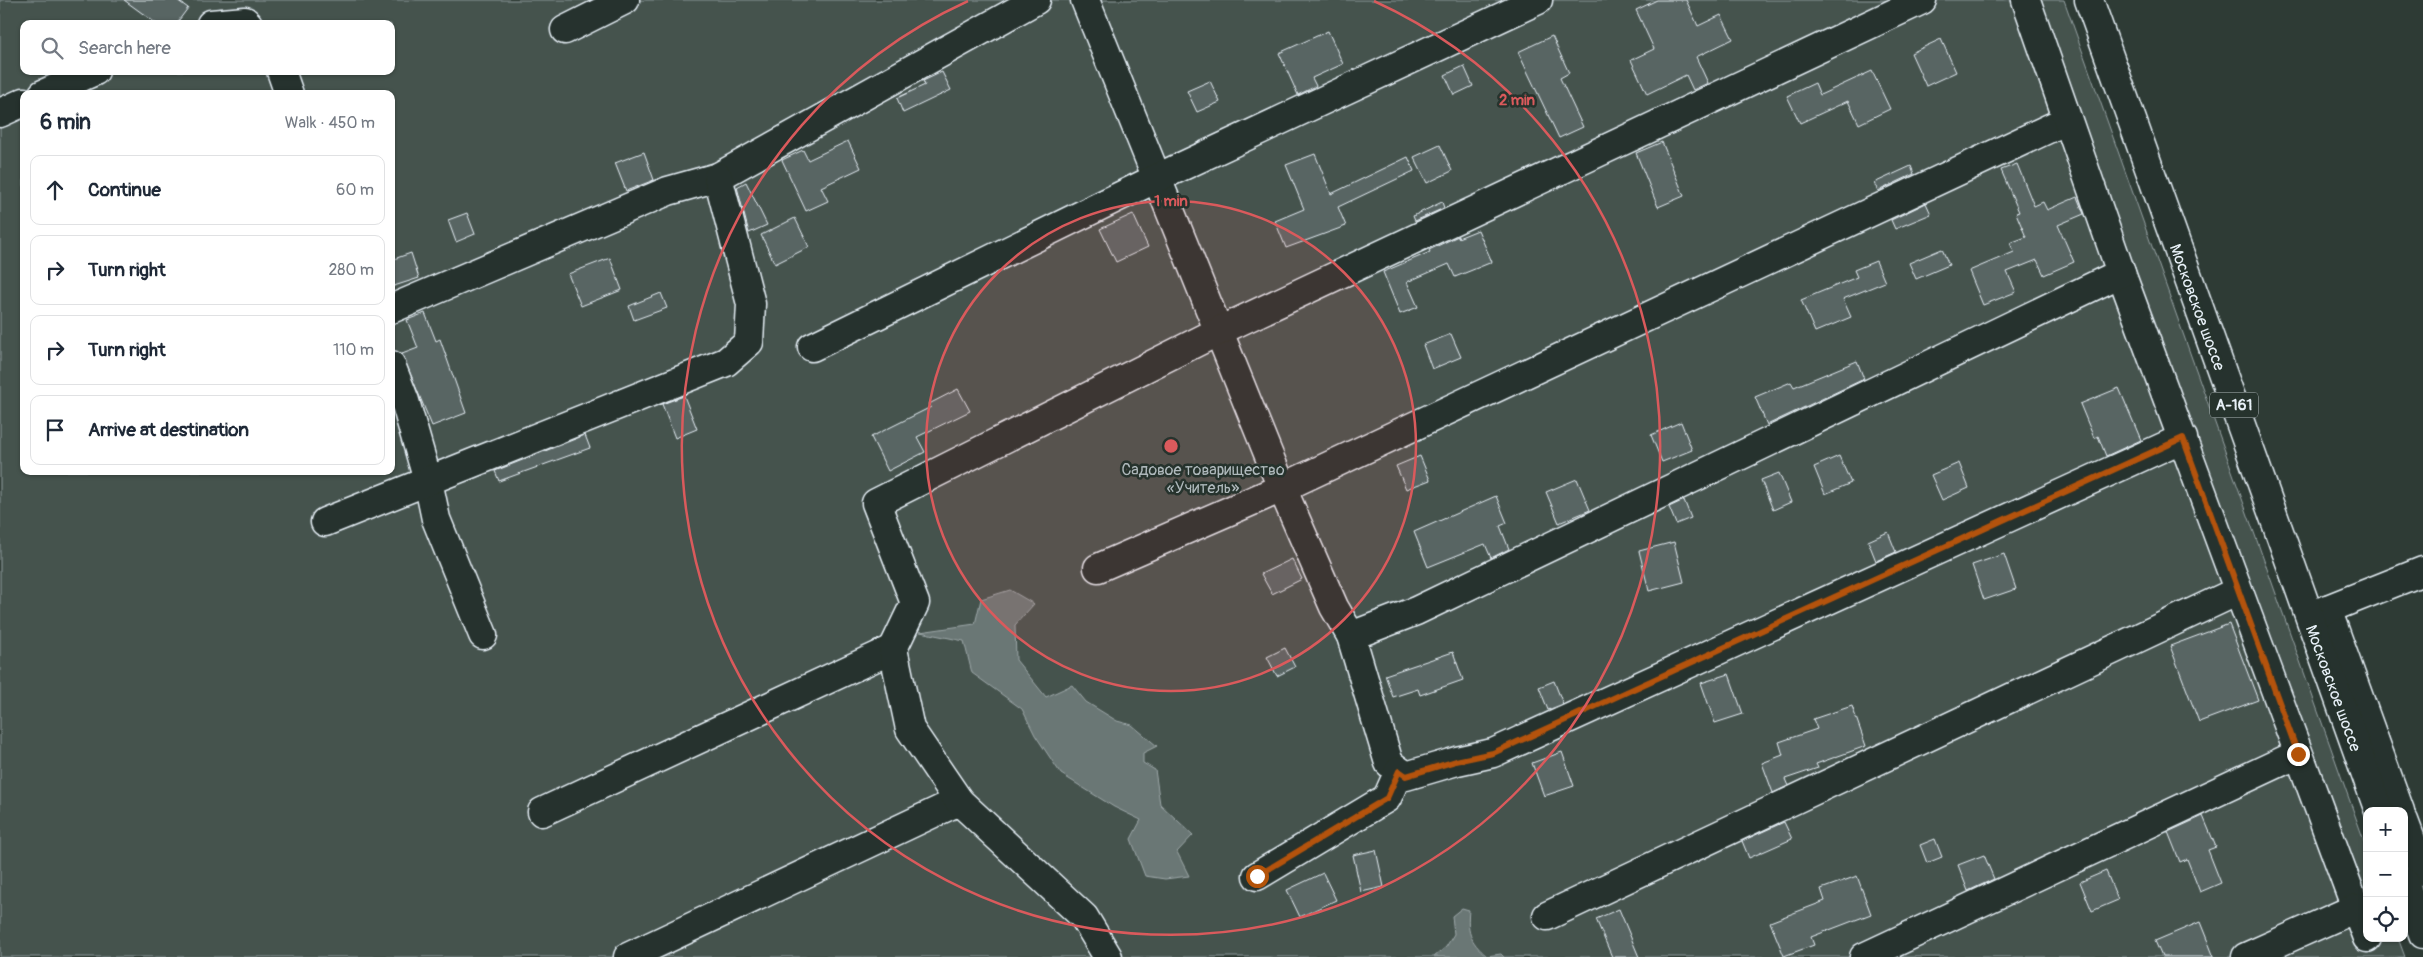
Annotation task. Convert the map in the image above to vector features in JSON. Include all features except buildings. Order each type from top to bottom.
[{"type":"main road","points":[[565,30],[625,0]]},
{"type":"main road","points":[[395,307],[668,191],[718,177],[1036,0]]},
{"type":"main road","points":[[1085,0],[1282,488],[1334,608],[1351,636],[1389,763],[1406,776],[1456,761],[1493,753],[2183,438]]},
{"type":"main road","points":[[812,347],[1158,178],[1538,0]]},
{"type":"main road","points":[[1108,957],[1084,917],[959,801],[910,730],[893,649],[915,603],[876,503],[1219,331],[1922,0]]},
{"type":"main road","points":[[2026,0],[2121,273],[2363,927]]},
{"type":"main road","name":"Московское шоссе","points":[[2089,0],[2318,613],[2377,807]]},
{"type":"main road","points":[[52,90],[86,75]]},
{"type":"main road","points":[[282,75],[287,90]]},
{"type":"main road","points":[[0,113],[20,104]]},
{"type":"main road","points":[[1098,568],[1282,488],[2067,120]]},
{"type":"main road","points":[[326,522],[726,362],[749,342],[752,304],[718,177]]},
{"type":"main road","points":[[1351,636],[1416,611],[2121,273]]},
{"type":"main road","points":[[395,375],[405,401],[428,481],[436,519],[483,635]]},
{"type":"main road","points":[[2398,807],[2318,613],[2423,571]]},
{"type":"main road","points":[[1547,916],[2238,591]]},
{"type":"main road","points":[[542,812],[893,649]]},
{"type":"main road","points":[[1864,957],[2298,754]]},
{"type":"main road","points":[[1257,876],[1387,798],[1399,771]]},
{"type":"main road","points":[[628,957],[959,801]]},
{"type":"main road","points":[[2408,832],[2423,872]]},
{"type":"main road","points":[[2408,893],[2423,934]]},
{"type":"main road","points":[[2246,957],[2356,908]]},
{"type":"main road","points":[[2368,942],[2374,957]]},
{"type":"green space","name":"Садовое товарищество «Учитель»","points":[[0,0],[2064,0],[2363,838],[2363,942],[2399,942],[2405,957],[0,957]]},
{"type":"shaded area","points":[[1010,590],[1034,604],[1015,625],[1016,660],[1046,697],[1072,685],[1086,702],[1117,721],[1132,725],[1157,746],[1143,753],[1143,763],[1155,770],[1160,804],[1193,835],[1177,852],[1189,876],[1165,879],[1145,876],[1131,839],[1141,820],[1114,807],[1061,774],[1035,735],[1022,709],[972,673],[964,641],[920,632],[975,624],[981,599]]},
{"type":"shaded area","points":[[1462,908],[1469,910],[1468,924],[1470,935],[1481,951],[1487,956],[1501,954],[1504,957],[1434,957],[1446,947],[1454,934],[1452,916]]},
{"type":"route","points":[[1257,876],[1387,798],[1399,771],[1406,776],[1456,761],[1493,753],[2183,438],[2298,754]]}]
